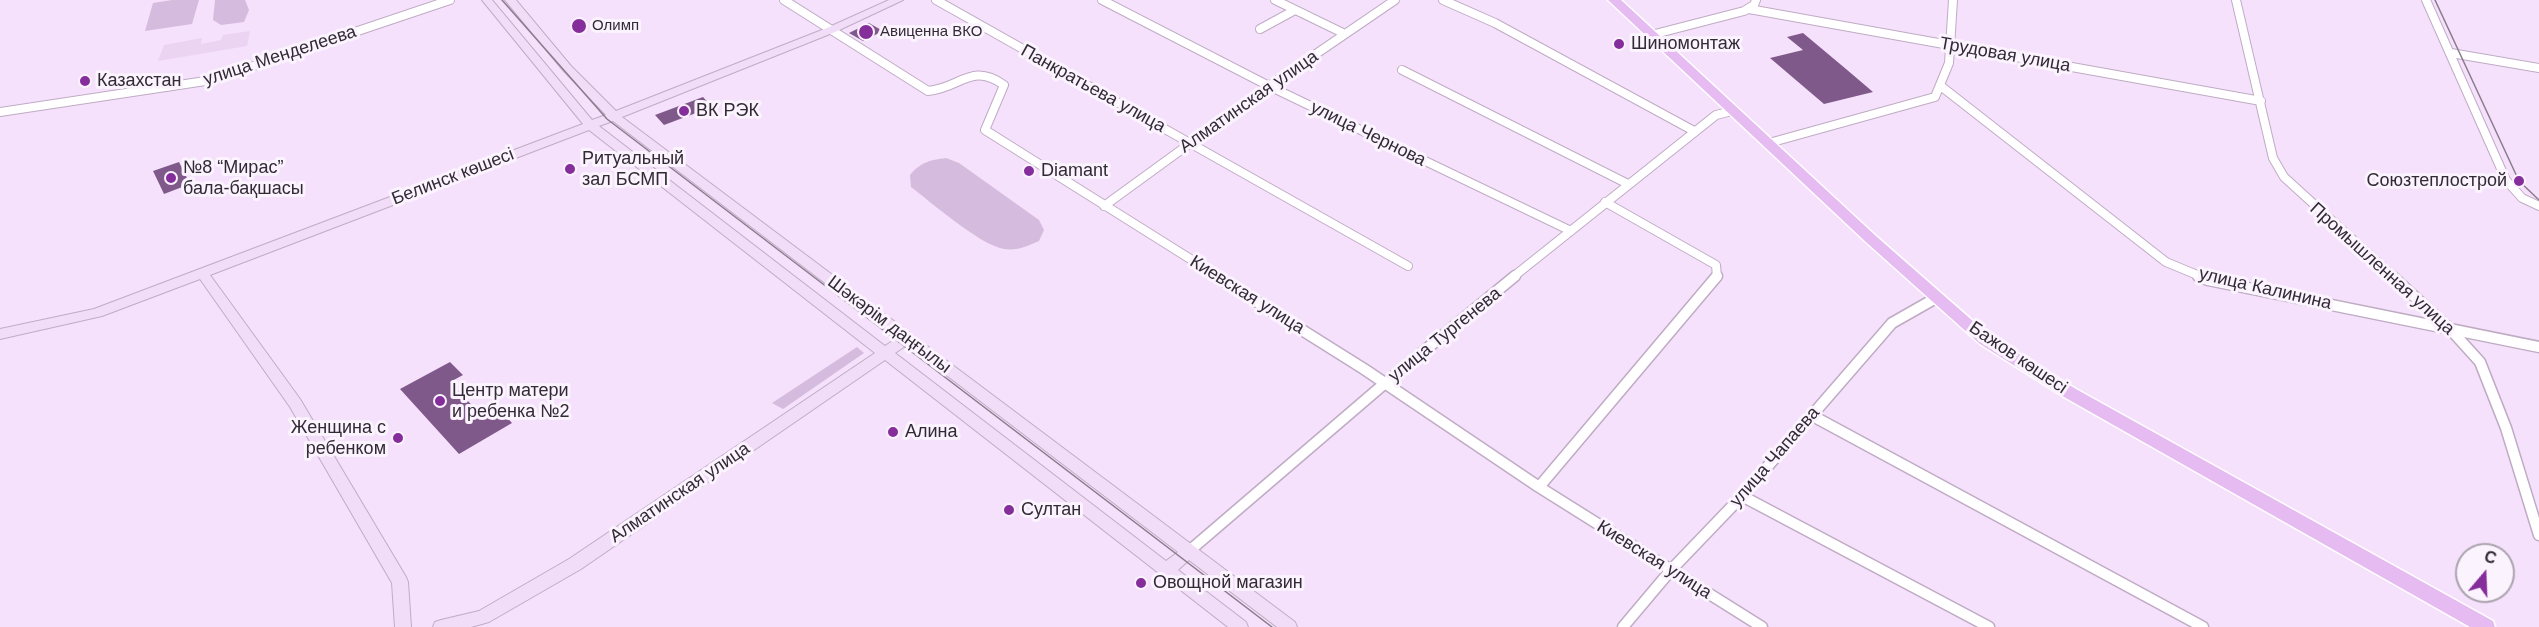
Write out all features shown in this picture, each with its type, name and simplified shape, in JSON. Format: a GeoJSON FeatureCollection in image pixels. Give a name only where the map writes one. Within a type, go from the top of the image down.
{"type":"FeatureCollection","features":[{"type":"Feature","properties":{"kind":"main road","name":"Шәкәрім даңғылы"},"geometry":{"type":"LineString","coordinates":[[487,0],[590,125],[1240,627]]}},
{"type":"Feature","properties":{"kind":"main road","name":"Шәкәрім даңғылы"},"geometry":{"type":"LineString","coordinates":[[510,0],[567,68],[614,116],[1289,627]]}},
{"type":"Feature","properties":{"kind":"main road","name":"Белинск көшесі"},"geometry":{"type":"LineString","coordinates":[[0,334],[97,313],[203,274],[614,116],[831,30],[898,0]]}},
{"type":"Feature","properties":{"kind":"main road","name":"Бажов көшесі"},"geometry":{"type":"LineString","coordinates":[[1614,0],[1936,298],[1985,340],[2040,376],[2486,627]]}},
{"type":"Feature","properties":{"kind":"main road"},"geometry":{"type":"LineString","coordinates":[[203,274],[295,403],[400,582],[403,627]]}},
{"type":"Feature","properties":{"kind":"main road","name":"Алматинская улица"},"geometry":{"type":"LineString","coordinates":[[441,627],[483,617],[566,569],[907,338]]}},
{"type":"Feature","properties":{"kind":"main road","name":"улица Тургенева"},"geometry":{"type":"LineString","coordinates":[[1166,571],[1188,552]]}},
{"type":"Feature","properties":{"kind":"street","name":"улица Менделеева"},"geometry":{"type":"LineString","coordinates":[[0,112],[212,80],[450,0]]}},
{"type":"Feature","properties":{"kind":"street","name":"Киевская улица"},"geometry":{"type":"LineString","coordinates":[[784,0],[928,91],[938,92],[970,76],[983,73],[995,77],[1004,85],[985,130],[1364,369],[1539,487],[1762,627]]}},
{"type":"Feature","properties":{"kind":"street","name":"Панкратьева улица"},"geometry":{"type":"LineString","coordinates":[[936,0],[1408,266]]}},
{"type":"Feature","properties":{"kind":"street","name":"улица Чернова"},"geometry":{"type":"LineString","coordinates":[[1102,0],[1269,86],[1572,231]]}},
{"type":"Feature","properties":{"kind":"street"},"geometry":{"type":"LineString","coordinates":[[1275,0],[1345,34]]}},
{"type":"Feature","properties":{"kind":"street","name":"Алматинская улица"},"geometry":{"type":"LineString","coordinates":[[1104,206],[1269,86],[1395,0]]}},
{"type":"Feature","properties":{"kind":"street"},"geometry":{"type":"LineString","coordinates":[[1443,0],[1495,23],[1694,131]]}},
{"type":"Feature","properties":{"kind":"street"},"geometry":{"type":"LineString","coordinates":[[1651,35],[1749,9],[1756,0]]}},
{"type":"Feature","properties":{"kind":"street"},"geometry":{"type":"LineString","coordinates":[[1768,143],[1935,97],[1942,87],[1952,45],[1953,0]]}},
{"type":"Feature","properties":{"kind":"street","name":"Промышленная улица"},"geometry":{"type":"LineString","coordinates":[[2236,0],[2273,158],[2283,177],[2451,330],[2480,362],[2506,428],[2539,535]]}},
{"type":"Feature","properties":{"kind":"street"},"geometry":{"type":"LineString","coordinates":[[2426,0],[2506,180],[2522,198],[2539,206]]}},
{"type":"Feature","properties":{"kind":"street","name":"Трудовая улица"},"geometry":{"type":"LineString","coordinates":[[1749,9],[2261,101]]}},
{"type":"Feature","properties":{"kind":"street"},"geometry":{"type":"LineString","coordinates":[[1260,29],[1295,10]]}},
{"type":"Feature","properties":{"kind":"street"},"geometry":{"type":"LineString","coordinates":[[2451,53],[2539,68]]}},
{"type":"Feature","properties":{"kind":"street"},"geometry":{"type":"LineString","coordinates":[[1402,70],[1628,184]]}},
{"type":"Feature","properties":{"kind":"street","name":"улица Калинина"},"geometry":{"type":"LineString","coordinates":[[1942,87],[2166,262],[2208,280],[2539,347]]}},
{"type":"Feature","properties":{"kind":"street","name":"улица Тургенева"},"geometry":{"type":"LineString","coordinates":[[1188,552],[1384,384],[1605,202],[1716,115],[1732,111]]}},
{"type":"Feature","properties":{"kind":"street"},"geometry":{"type":"LineString","coordinates":[[1539,487],[1718,278],[1716,265],[1605,202]]}},
{"type":"Feature","properties":{"kind":"street","name":"улица Чапаева"},"geometry":{"type":"LineString","coordinates":[[1623,627],[1671,570],[1742,496],[1892,323],[1936,298]]}},
{"type":"Feature","properties":{"kind":"street"},"geometry":{"type":"LineString","coordinates":[[1811,415],[2204,627]]}},
{"type":"Feature","properties":{"kind":"street"},"geometry":{"type":"LineString","coordinates":[[1742,496],[1989,627]]}},
{"type":"Feature","properties":{"kind":"shaded area"},"geometry":{"type":"Polygon","coordinates":[[[199,0],[192,24],[145,31],[153,3],[199,0]]]}},
{"type":"Feature","properties":{"kind":"shaded area"},"geometry":{"type":"Polygon","coordinates":[[[215,0],[245,0],[249,10],[244,22],[221,25],[213,20],[215,0]]]}},
{"type":"Feature","properties":{"kind":"shaded area"},"geometry":{"type":"Polygon","coordinates":[[[250,31],[247,46],[158,61],[164,45],[202,38],[201,44],[221,40],[223,35],[250,31]]]}},
{"type":"Feature","properties":{"kind":"shaded area"},"geometry":{"type":"Polygon","coordinates":[[[946,158],[959,163],[1039,220],[1044,230],[1039,241],[1013,249],[994,246],[956,222],[911,187],[910,175],[918,167],[930,161],[946,158]]]}},
{"type":"Feature","properties":{"kind":"shaded area"},"geometry":{"type":"Polygon","coordinates":[[[857,347],[864,353],[783,409],[772,403],[857,347]]]}},
{"type":"Feature","properties":{"kind":"building","name":"Авиценна ВКО"},"geometry":{"type":"Polygon","coordinates":[[[869,23],[883,31],[863,41],[849,33],[869,23]]]}},
{"type":"Feature","properties":{"kind":"building"},"geometry":{"type":"Polygon","coordinates":[[[1803,33],[1873,92],[1824,104],[1770,58],[1803,50],[1787,37],[1803,33]]]}},
{"type":"Feature","properties":{"kind":"building","name":"ВК РЭК"},"geometry":{"type":"Polygon","coordinates":[[[703,97],[712,107],[664,125],[655,115],[703,97]]]}},
{"type":"Feature","properties":{"kind":"building","name":"№8 “Мирас” бала-бақшасы"},"geometry":{"type":"Polygon","coordinates":[[[179,162],[190,184],[164,194],[153,171],[179,162]]]}},
{"type":"Feature","properties":{"kind":"building","name":"Центр матери и ребенка №2"},"geometry":{"type":"Polygon","coordinates":[[[450,362],[463,375],[450,382],[483,417],[499,409],[512,423],[459,454],[400,389],[450,362]]]}},
{"type":"Feature","properties":{"kind":"tram line"},"geometry":{"type":"LineString","coordinates":[[502,0],[607,119],[1272,627]]}},
{"type":"Feature","properties":{"kind":"tram line"},"geometry":{"type":"LineString","coordinates":[[2435,0],[2519,181],[2539,200]]}},
{"type":"Feature","properties":{"kind":"place","name":"Олимп"},"geometry":{"type":"Point","coordinates":[579,26]}},
{"type":"Feature","properties":{"kind":"place","name":"Авиценна ВКО"},"geometry":{"type":"Point","coordinates":[866,32]}},
{"type":"Feature","properties":{"kind":"place","name":"Шиномонтаж"},"geometry":{"type":"Point","coordinates":[1619,44]}},
{"type":"Feature","properties":{"kind":"place","name":"Казахстан"},"geometry":{"type":"Point","coordinates":[85,81]}},
{"type":"Feature","properties":{"kind":"place","name":"ВК РЭК"},"geometry":{"type":"Point","coordinates":[684,111]}},
{"type":"Feature","properties":{"kind":"place","name":"Ритуальный зал БСМП"},"geometry":{"type":"Point","coordinates":[570,169]}},
{"type":"Feature","properties":{"kind":"place","name":"Diamant"},"geometry":{"type":"Point","coordinates":[1029,171]}},
{"type":"Feature","properties":{"kind":"place","name":"№8 “Мирас” бала-бақшасы"},"geometry":{"type":"Point","coordinates":[171,178]}},
{"type":"Feature","properties":{"kind":"place","name":"Союзтеплострой"},"geometry":{"type":"Point","coordinates":[2519,181]}},
{"type":"Feature","properties":{"kind":"place","name":"Центр матери и ребенка №2"},"geometry":{"type":"Point","coordinates":[440,401]}},
{"type":"Feature","properties":{"kind":"place","name":"Алина"},"geometry":{"type":"Point","coordinates":[893,432]}},
{"type":"Feature","properties":{"kind":"place","name":"Женщина с ребенком"},"geometry":{"type":"Point","coordinates":[398,438]}},
{"type":"Feature","properties":{"kind":"place","name":"Султан"},"geometry":{"type":"Point","coordinates":[1009,510]}},
{"type":"Feature","properties":{"kind":"place","name":"Овощной магазин"},"geometry":{"type":"Point","coordinates":[1141,583]}}]}
